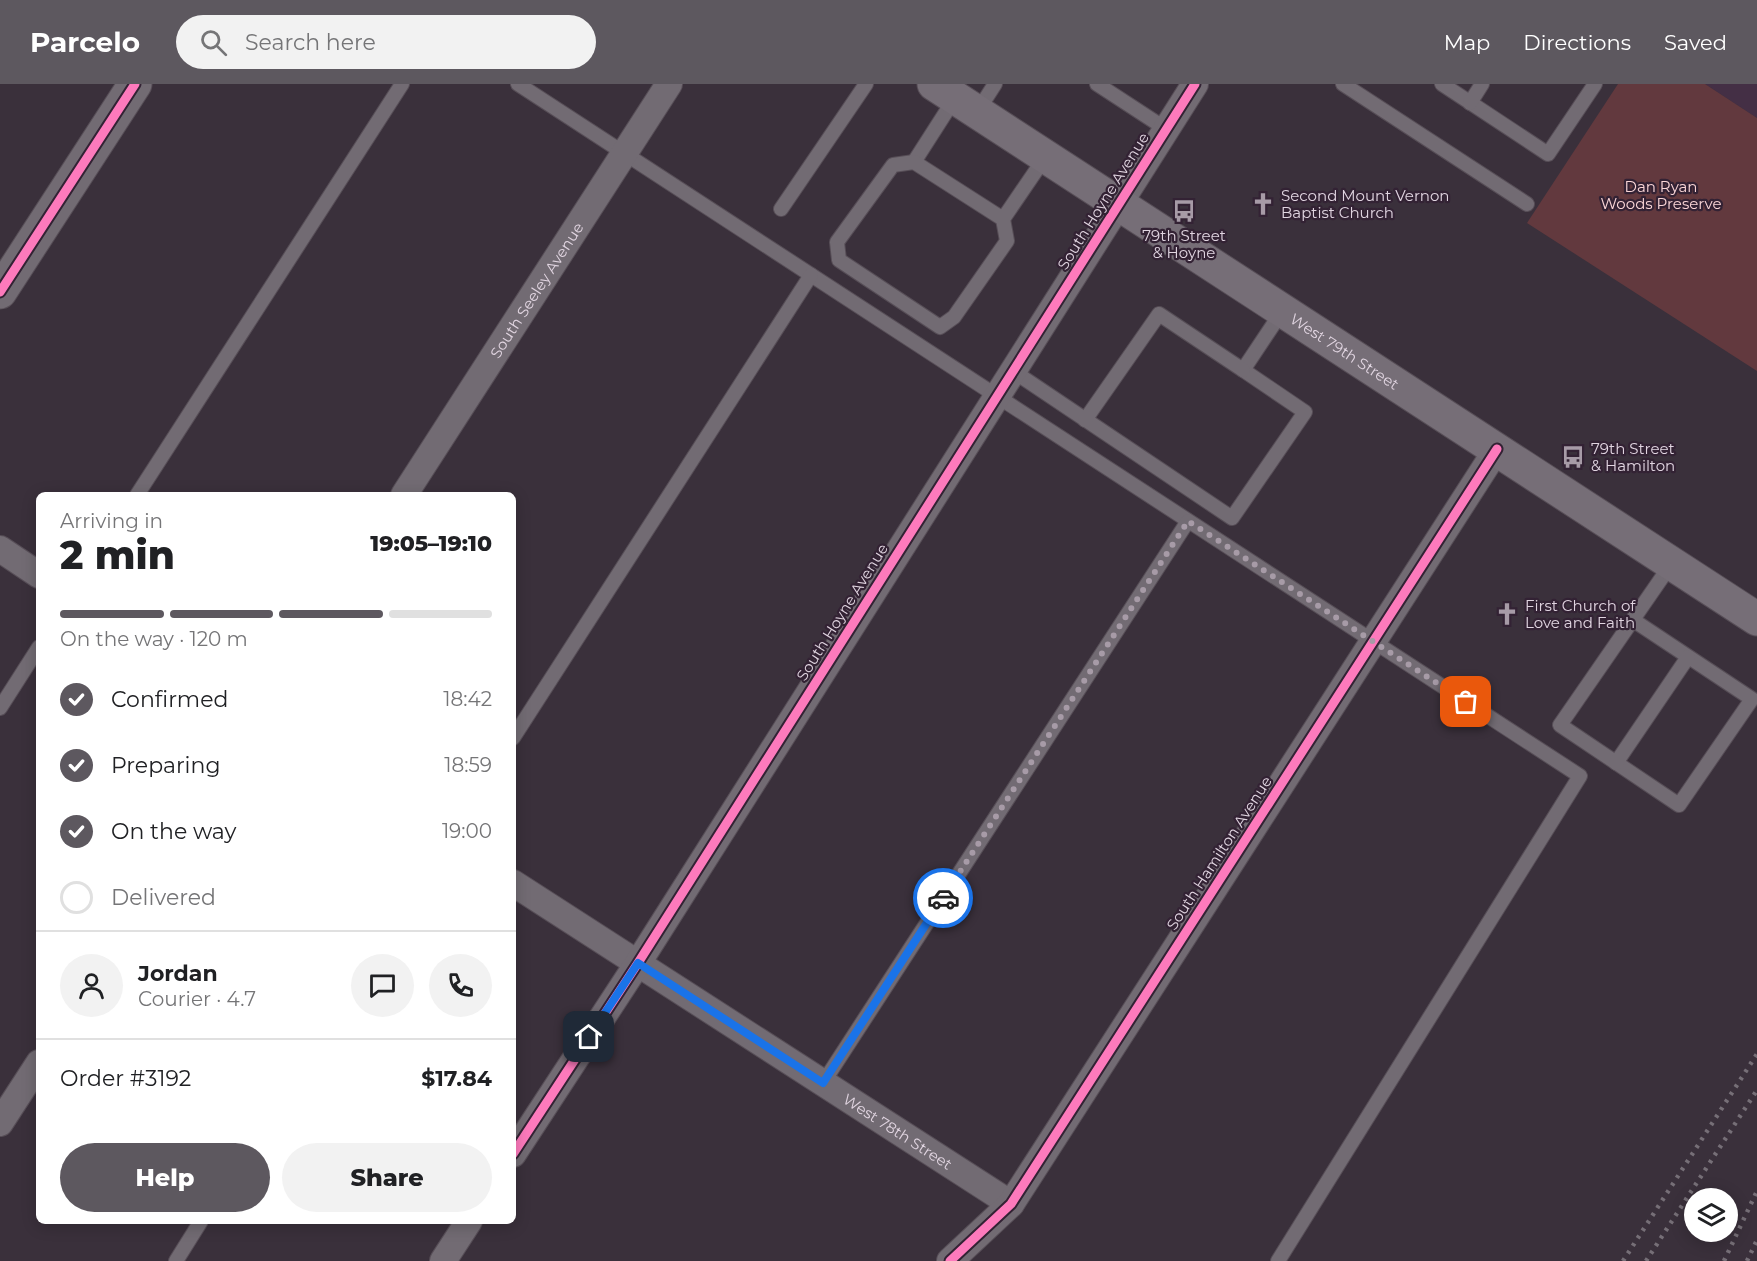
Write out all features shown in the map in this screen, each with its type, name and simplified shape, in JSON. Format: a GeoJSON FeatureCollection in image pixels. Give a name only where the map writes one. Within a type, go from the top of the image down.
{"type":"FeatureCollection","features":[{"type":"Feature","properties":{"kind":"main road","name":"West 79th Street"},"geometry":{"type":"LineString","coordinates":[[955,98],[1757,619]]}},
{"type":"Feature","properties":{"kind":"street"},"geometry":{"type":"LineString","coordinates":[[0,292],[135,84]]}},
{"type":"Feature","properties":{"kind":"street","name":"South Seeley Avenue"},"geometry":{"type":"LineString","coordinates":[[406,492],[669,84]]}},
{"type":"Feature","properties":{"kind":"street","name":"South Hoyne Avenue"},"geometry":{"type":"LineString","coordinates":[[516,1149],[638,963],[1196,84]]}},
{"type":"Feature","properties":{"kind":"street","name":"South Hamilton Avenue"},"geometry":{"type":"LineString","coordinates":[[950,1261],[1011,1204],[1497,449]]}},
{"type":"Feature","properties":{"kind":"street"},"geometry":{"type":"LineString","coordinates":[[0,549],[36,573]]}},
{"type":"Feature","properties":{"kind":"street","name":"West 78th Street"},"geometry":{"type":"LineString","coordinates":[[516,885],[1011,1204]]}},
{"type":"Feature","properties":{"kind":"street"},"geometry":{"type":"LineString","coordinates":[[0,1123],[36,1068]]}},
{"type":"Feature","properties":{"kind":"street"},"geometry":{"type":"LineString","coordinates":[[443,1261],[468,1224]]}},
{"type":"Feature","properties":{"kind":"lane"},"geometry":{"type":"LineString","coordinates":[[139,492],[402,84]]}},
{"type":"Feature","properties":{"kind":"lane"},"geometry":{"type":"LineString","coordinates":[[518,84],[1580,776],[1278,1261]]}},
{"type":"Feature","properties":{"kind":"lane"},"geometry":{"type":"LineString","coordinates":[[781,209],[866,84]]}},
{"type":"Feature","properties":{"kind":"lane"},"geometry":{"type":"LineString","coordinates":[[914,162],[955,98],[995,84]]}},
{"type":"Feature","properties":{"kind":"lane"},"geometry":{"type":"LineString","coordinates":[[1097,84],[1166,129]]}},
{"type":"Feature","properties":{"kind":"lane"},"geometry":{"type":"LineString","coordinates":[[1343,84],[1527,204]]}},
{"type":"Feature","properties":{"kind":"lane"},"geometry":{"type":"LineString","coordinates":[[1442,84],[1548,154],[1594,84]]}},
{"type":"Feature","properties":{"kind":"lane"},"geometry":{"type":"LineString","coordinates":[[1470,102],[1482,84]]}},
{"type":"Feature","properties":{"kind":"lane"},"geometry":{"type":"LineString","coordinates":[[1003,219],[914,162],[892,165],[837,242],[839,260],[940,327],[954,317],[1007,241],[1003,219],[1046,156]]}},
{"type":"Feature","properties":{"kind":"lane"},"geometry":{"type":"LineString","coordinates":[[516,733],[811,275]]}},
{"type":"Feature","properties":{"kind":"lane"},"geometry":{"type":"LineString","coordinates":[[1243,370],[1283,310]]}},
{"type":"Feature","properties":{"kind":"lane"},"geometry":{"type":"LineString","coordinates":[[1013,371],[1085,420],[1232,518],[1305,412],[1160,314],[1085,420]]}},
{"type":"Feature","properties":{"kind":"lane"},"geometry":{"type":"LineString","coordinates":[[823,1083],[1188,521]]}},
{"type":"Feature","properties":{"kind":"lane"},"geometry":{"type":"LineString","coordinates":[[1633,620],[1752,699],[1680,805],[1560,725],[1672,563]]}},
{"type":"Feature","properties":{"kind":"lane"},"geometry":{"type":"LineString","coordinates":[[0,708],[36,652]]}},
{"type":"Feature","properties":{"kind":"lane"},"geometry":{"type":"LineString","coordinates":[[1616,763],[1688,657]]}},
{"type":"Feature","properties":{"kind":"lane"},"geometry":{"type":"LineString","coordinates":[[176,1261],[199,1224]]}},
{"type":"Feature","properties":{"kind":"shaded area"},"geometry":{"type":"Polygon","coordinates":[[[1705,84],[1757,84],[1757,118],[1705,84]]]}},
{"type":"Feature","properties":{"kind":"green space","name":"Dan Ryan Woods Preserve"},"geometry":{"type":"Polygon","coordinates":[[[1618,84],[1705,84],[1757,118],[1757,371],[1527,223],[1618,84]]]}},
{"type":"Feature","properties":{"kind":"railway"},"geometry":{"type":"LineString","coordinates":[[1623,1261],[1757,1054]]}},
{"type":"Feature","properties":{"kind":"railway"},"geometry":{"type":"LineString","coordinates":[[1646,1261],[1757,1090]]}},
{"type":"Feature","properties":{"kind":"railway"},"geometry":{"type":"LineString","coordinates":[[1724,1261],[1757,1191]]}},
{"type":"Feature","properties":{"kind":"railway"},"geometry":{"type":"LineString","coordinates":[[1747,1261],[1757,1240]]}},
{"type":"Feature","properties":{"kind":"cycle path"},"geometry":{"type":"LineString","coordinates":[[0,292],[135,84]]}},
{"type":"Feature","properties":{"kind":"cycle path"},"geometry":{"type":"LineString","coordinates":[[516,1149],[638,963],[1195,84]]}},
{"type":"Feature","properties":{"kind":"cycle path"},"geometry":{"type":"LineString","coordinates":[[950,1261],[1011,1204],[1497,449]]}},
{"type":"Feature","properties":{"kind":"way so far"},"geometry":{"type":"LineString","coordinates":[[943,898],[1188,521],[1466,702]]}},
{"type":"Feature","properties":{"kind":"place","name":"Second Mount Vernon Baptist Church"},"geometry":{"type":"Point","coordinates":[1263,204]}},
{"type":"Feature","properties":{"kind":"place","name":"79th Street & Hoyne"},"geometry":{"type":"Point","coordinates":[1184,211]}},
{"type":"Feature","properties":{"kind":"place","name":"79th Street & Hamilton"},"geometry":{"type":"Point","coordinates":[1573,457]}},
{"type":"Feature","properties":{"kind":"place","name":"First Church of Love and Faith"},"geometry":{"type":"Point","coordinates":[1507,614]}},
{"type":"Feature","properties":{"kind":"route"},"geometry":{"type":"LineString","coordinates":[[589,1037],[638,963],[823,1083],[943,898]]}}]}
